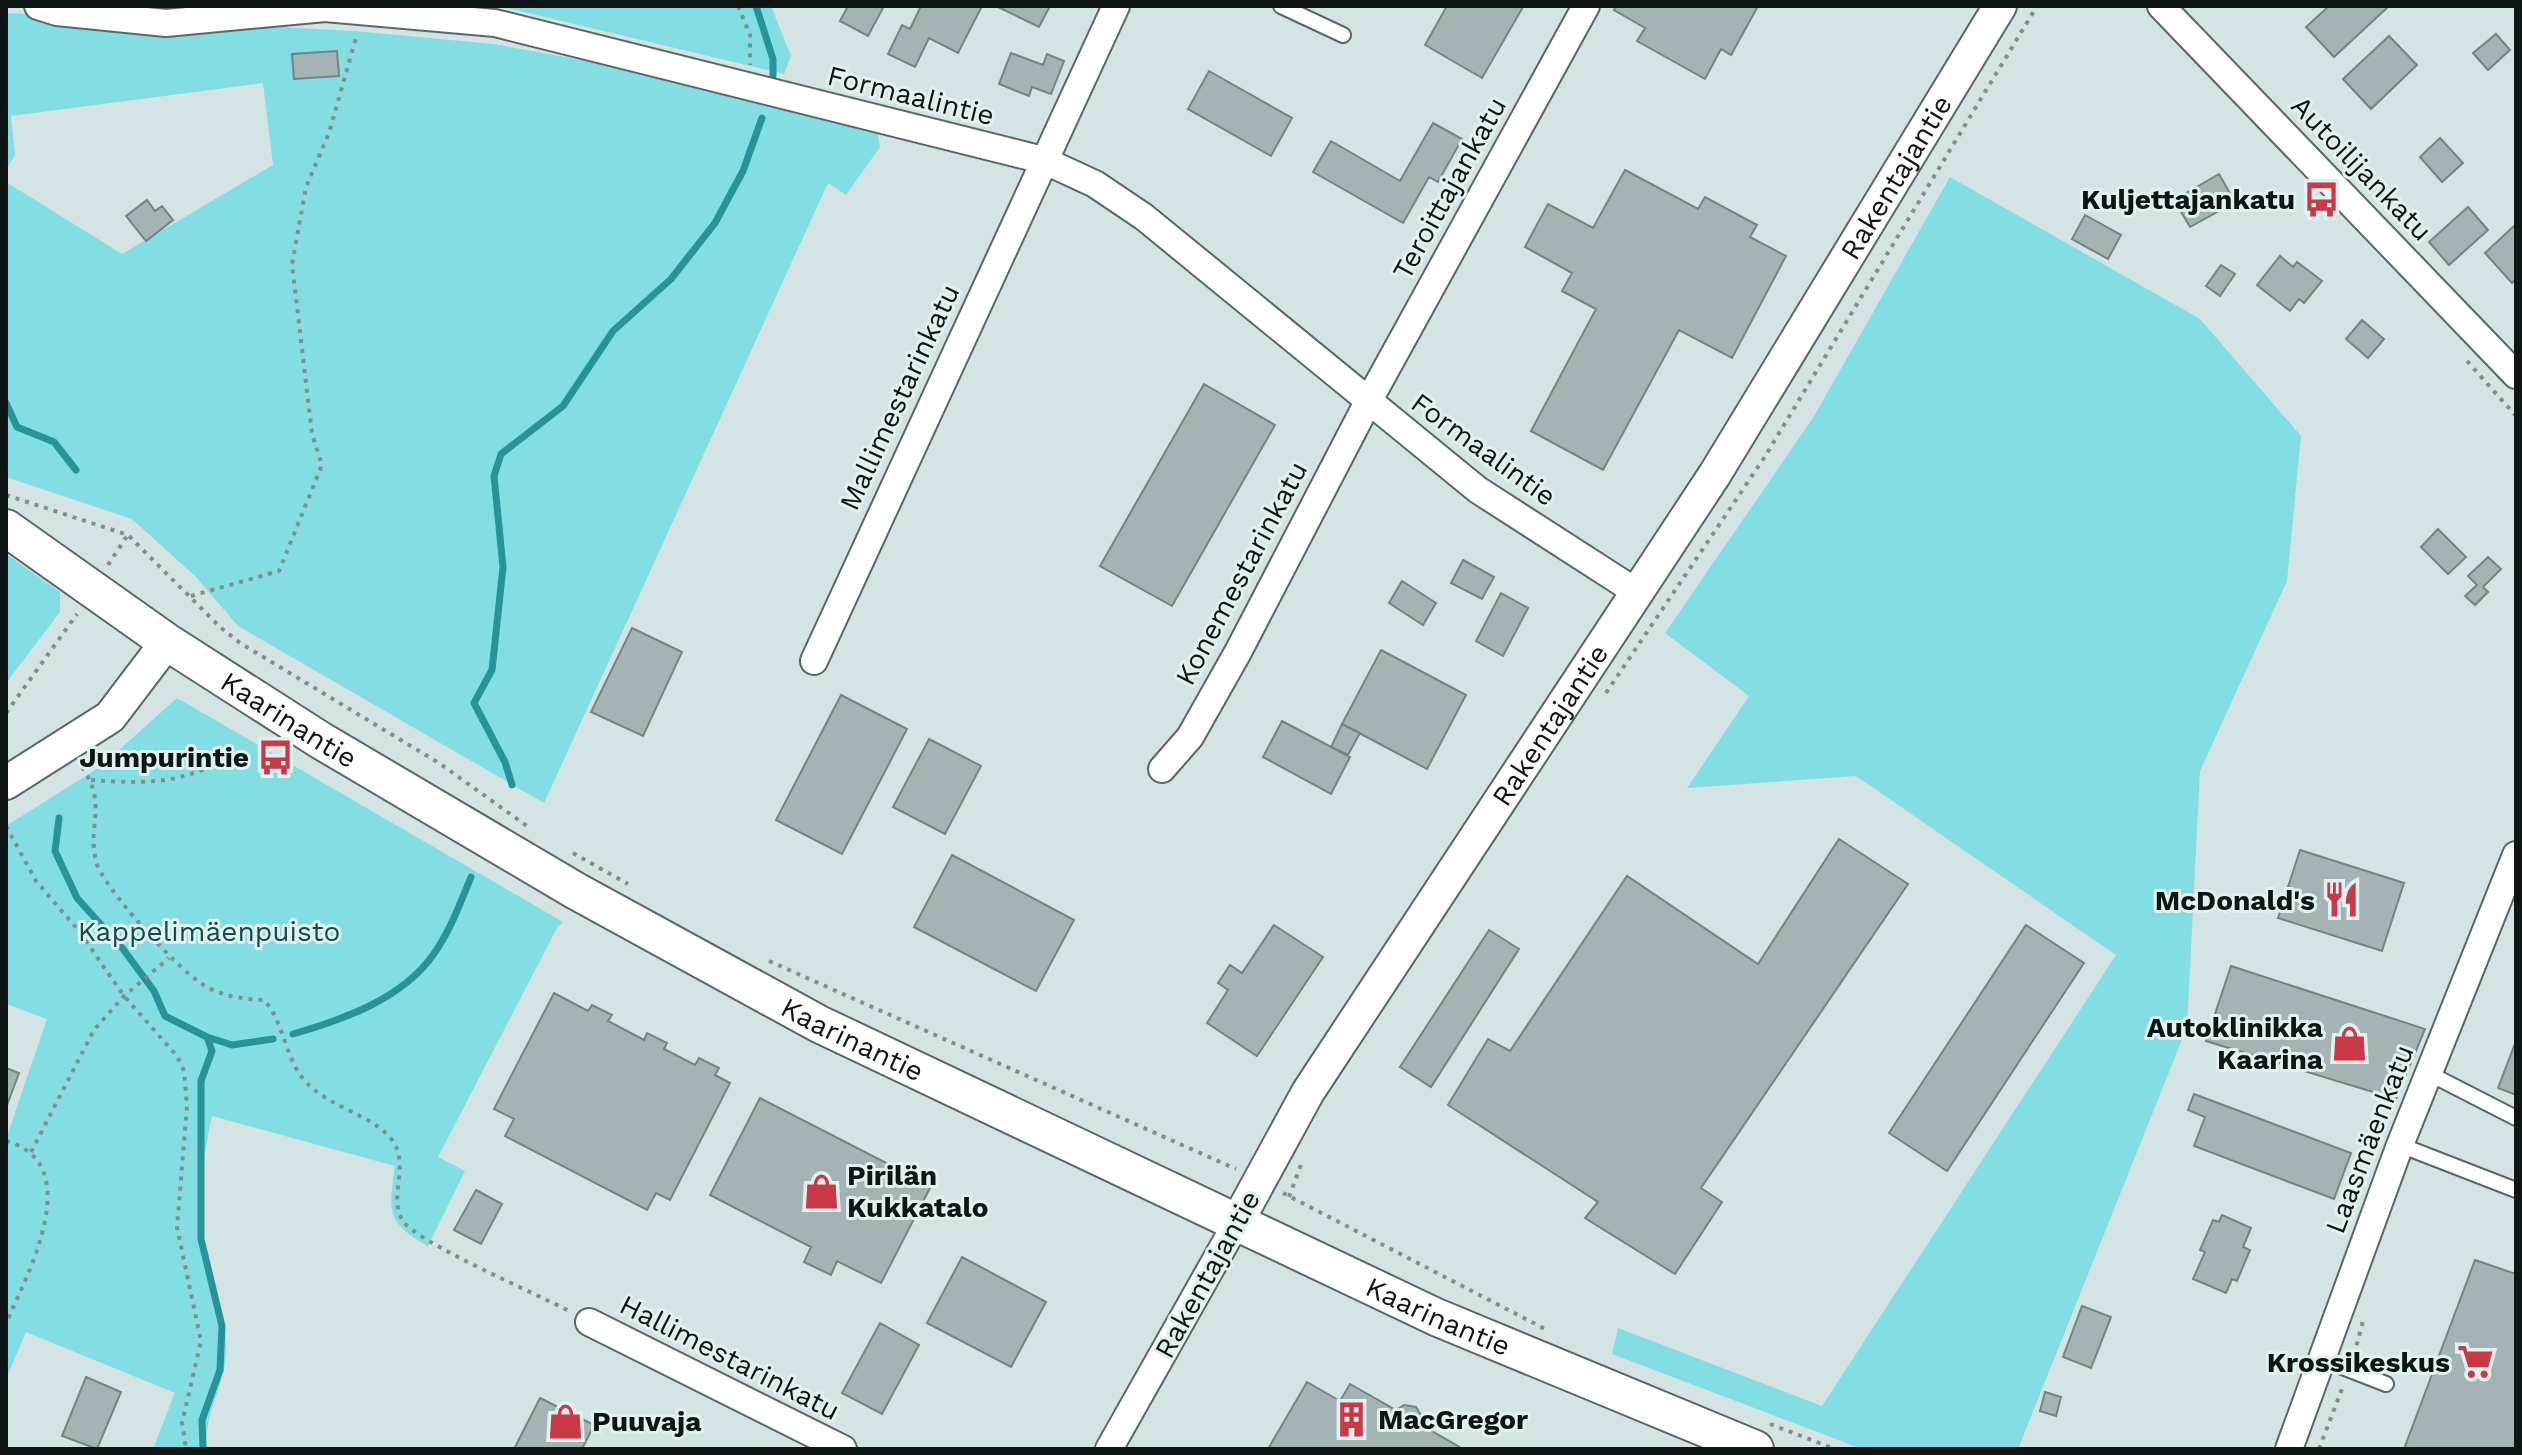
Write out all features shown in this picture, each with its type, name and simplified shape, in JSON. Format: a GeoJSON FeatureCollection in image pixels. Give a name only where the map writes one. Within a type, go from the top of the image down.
{"type":"FeatureCollection","features":[{"type":"Feature","properties":{"kind":"main road","name":"Kaarinantie"},"geometry":{"type":"LineString","coordinates":[[6,528],[167,642],[320,740],[690,954],[819,1024],[1236,1224],[1516,1352],[1756,1434]]}},
{"type":"Feature","properties":{"kind":"street","name":"Formaalintie"},"geometry":{"type":"LineString","coordinates":[[38,6],[57,12],[166,23],[325,8],[495,23],[1043,160],[1095,184],[1144,217],[1478,490],[1638,593]]}},
{"type":"Feature","properties":{"kind":"street","name":"Mallimestarinkatu"},"geometry":{"type":"LineString","coordinates":[[814,661],[1116,6]]}},
{"type":"Feature","properties":{"kind":"street","name":"Teroittajankatu"},"geometry":{"type":"LineString","coordinates":[[1368,402],[1586,6]]}},
{"type":"Feature","properties":{"kind":"street","name":"Rakentajantie"},"geometry":{"type":"LineString","coordinates":[[1109,1449],[1308,1092],[1715,474],[2000,6]]}},
{"type":"Feature","properties":{"kind":"street","name":"Autoilijankatu"},"geometry":{"type":"LineString","coordinates":[[2161,6],[2516,375]]}},
{"type":"Feature","properties":{"kind":"street","name":"Konemestarinkatu"},"geometry":{"type":"LineString","coordinates":[[1162,769],[1190,737],[1238,652],[1368,402]]}},
{"type":"Feature","properties":{"kind":"street"},"geometry":{"type":"LineString","coordinates":[[6,783],[110,717],[167,642]]}},
{"type":"Feature","properties":{"kind":"street","name":"Laasmäenkatu"},"geometry":{"type":"LineString","coordinates":[[2289,1449],[2400,1145],[2516,855]]}},
{"type":"Feature","properties":{"kind":"street","name":"Hallimestarinkatu"},"geometry":{"type":"LineString","coordinates":[[589,1322],[843,1449]]}},
{"type":"Feature","properties":{"kind":"lane"},"geometry":{"type":"LineString","coordinates":[[1281,6],[1343,35]]}},
{"type":"Feature","properties":{"kind":"lane"},"geometry":{"type":"LineString","coordinates":[[2428,1073],[2516,1118]]}},
{"type":"Feature","properties":{"kind":"lane"},"geometry":{"type":"LineString","coordinates":[[2400,1145],[2516,1190]]}},
{"type":"Feature","properties":{"kind":"lane"},"geometry":{"type":"LineString","coordinates":[[2322,1359],[2386,1384]]}},
{"type":"Feature","properties":{"kind":"path"},"geometry":{"type":"LineString","coordinates":[[738,6],[750,35],[751,88]]}},
{"type":"Feature","properties":{"kind":"path"},"geometry":{"type":"LineString","coordinates":[[191,596],[279,571],[322,465],[312,434],[292,264],[306,187],[329,133],[363,11]]}},
{"type":"Feature","properties":{"kind":"path"},"geometry":{"type":"LineString","coordinates":[[6,495],[128,535],[240,643],[439,763],[536,832]]}},
{"type":"Feature","properties":{"kind":"path"},"geometry":{"type":"LineString","coordinates":[[107,567],[128,535]]}},
{"type":"Feature","properties":{"kind":"path"},"geometry":{"type":"LineString","coordinates":[[6,713],[78,612]]}},
{"type":"Feature","properties":{"kind":"path"},"geometry":{"type":"LineString","coordinates":[[244,751],[186,778],[161,783],[91,780],[99,808],[94,845],[98,868],[169,957],[201,984],[233,998],[264,1000],[277,1015],[288,1051],[303,1079],[321,1096],[389,1137],[395,1145],[401,1169],[399,1210],[403,1221],[415,1233],[589,1322]]}},
{"type":"Feature","properties":{"kind":"path"},"geometry":{"type":"LineString","coordinates":[[6,826],[36,881],[79,931],[124,996],[177,1056],[186,1086],[177,1227],[201,1341],[182,1423],[186,1449]]}},
{"type":"Feature","properties":{"kind":"path"},"geometry":{"type":"LineString","coordinates":[[563,847],[630,885]]}},
{"type":"Feature","properties":{"kind":"path"},"geometry":{"type":"LineString","coordinates":[[31,1152],[94,1030],[124,996],[169,957]]}},
{"type":"Feature","properties":{"kind":"path"},"geometry":{"type":"LineString","coordinates":[[766,960],[1157,1131],[1259,1180],[1465,1291],[1548,1330]]}},
{"type":"Feature","properties":{"kind":"path"},"geometry":{"type":"LineString","coordinates":[[6,1141],[31,1152],[42,1171],[47,1190],[46,1219],[39,1249],[6,1323]]}},
{"type":"Feature","properties":{"kind":"path"},"geometry":{"type":"LineString","coordinates":[[1756,1434],[1835,1449]]}},
{"type":"Feature","properties":{"kind":"green space"},"geometry":{"type":"Polygon","coordinates":[[[499,6],[771,6],[791,56],[784,74],[499,6]]]}},
{"type":"Feature","properties":{"kind":"green space"},"geometry":{"type":"Polygon","coordinates":[[[6,13],[355,31],[493,44],[784,96],[875,120],[880,147],[846,195],[828,183],[544,803],[238,626],[196,577],[132,519],[6,477],[6,182],[122,254],[273,165],[263,83],[11,116],[15,155],[6,170],[6,13]]]}},
{"type":"Feature","properties":{"kind":"green space"},"geometry":{"type":"Polygon","coordinates":[[[1950,177],[2200,319],[2301,436],[2287,581],[2200,771],[2187,1027],[2018,1449],[1862,1449],[1612,1354],[1618,1328],[1822,1406],[2116,955],[1856,776],[1687,788],[1749,696],[1665,633],[1813,418],[1950,177]]]}},
{"type":"Feature","properties":{"kind":"green space"},"geometry":{"type":"Polygon","coordinates":[[[6,554],[60,592],[60,612],[6,683],[6,554]]]}},
{"type":"Feature","properties":{"kind":"green space","name":"Kappelimäenpuisto"},"geometry":{"type":"Polygon","coordinates":[[[177,698],[563,922],[557,928],[438,1157],[465,1171],[428,1246],[404,1230],[393,1214],[391,1204],[395,1166],[212,1116],[202,1180],[201,1212],[204,1244],[224,1325],[226,1353],[208,1424],[207,1449],[153,1449],[175,1393],[26,1332],[6,1379],[6,1139],[47,1019],[6,1004],[6,826],[100,767],[177,698]]]}},
{"type":"Feature","properties":{"kind":"building"},"geometry":{"type":"Polygon","coordinates":[[[848,6],[884,6],[868,36],[840,21],[848,6]]]}},
{"type":"Feature","properties":{"kind":"building"},"geometry":{"type":"Polygon","coordinates":[[[921,6],[982,6],[958,53],[929,38],[915,67],[888,54],[902,25],[910,29],[921,6]]]}},
{"type":"Feature","properties":{"kind":"building"},"geometry":{"type":"Polygon","coordinates":[[[996,6],[1050,6],[1039,27],[996,6]]]}},
{"type":"Feature","properties":{"kind":"building"},"geometry":{"type":"Polygon","coordinates":[[[1447,6],[1523,7],[1482,78],[1425,45],[1447,6]]]}},
{"type":"Feature","properties":{"kind":"building"},"geometry":{"type":"Polygon","coordinates":[[[1616,6],[1758,6],[1731,55],[1721,49],[1705,79],[1637,41],[1645,28],[1614,10],[1616,6]]]}},
{"type":"Feature","properties":{"kind":"building"},"geometry":{"type":"Polygon","coordinates":[[[2329,6],[2389,6],[2334,57],[2306,27],[2329,6]]]}},
{"type":"Feature","properties":{"kind":"building"},"geometry":{"type":"Polygon","coordinates":[[[2496,34],[2510,50],[2488,70],[2473,53],[2496,34]]]}},
{"type":"Feature","properties":{"kind":"building"},"geometry":{"type":"Polygon","coordinates":[[[2389,36],[2417,65],[2371,109],[2343,79],[2389,36]]]}},
{"type":"Feature","properties":{"kind":"building"},"geometry":{"type":"Polygon","coordinates":[[[337,51],[339,76],[294,79],[292,54],[337,51]]]}},
{"type":"Feature","properties":{"kind":"building"},"geometry":{"type":"Polygon","coordinates":[[[1011,53],[1043,65],[1047,54],[1064,61],[1051,94],[1032,87],[1029,96],[999,84],[1011,53]]]}},
{"type":"Feature","properties":{"kind":"building"},"geometry":{"type":"Polygon","coordinates":[[[1209,71],[1292,118],[1271,156],[1188,109],[1209,71]]]}},
{"type":"Feature","properties":{"kind":"building"},"geometry":{"type":"Polygon","coordinates":[[[1433,123],[1462,139],[1438,182],[1429,177],[1403,223],[1313,172],[1331,141],[1400,181],[1433,123]]]}},
{"type":"Feature","properties":{"kind":"building"},"geometry":{"type":"Polygon","coordinates":[[[2440,138],[2463,163],[2442,182],[2420,157],[2440,138]]]}},
{"type":"Feature","properties":{"kind":"building"},"geometry":{"type":"Polygon","coordinates":[[[1625,170],[1698,209],[1705,197],[1757,225],[1750,237],[1786,256],[1732,358],[1679,330],[1603,470],[1531,431],[1596,309],[1562,291],[1572,273],[1525,247],[1548,204],[1593,228],[1625,170]]]}},
{"type":"Feature","properties":{"kind":"building"},"geometry":{"type":"Polygon","coordinates":[[[2219,174],[2235,202],[2190,227],[2174,200],[2219,174]]]}},
{"type":"Feature","properties":{"kind":"building"},"geometry":{"type":"Polygon","coordinates":[[[147,200],[155,211],[162,206],[173,220],[146,241],[126,216],[147,200]]]}},
{"type":"Feature","properties":{"kind":"building"},"geometry":{"type":"Polygon","coordinates":[[[2468,207],[2488,230],[2449,265],[2429,242],[2468,207]]]}},
{"type":"Feature","properties":{"kind":"building"},"geometry":{"type":"Polygon","coordinates":[[[2085,215],[2121,235],[2108,259],[2072,239],[2085,215]]]}},
{"type":"Feature","properties":{"kind":"building"},"geometry":{"type":"Polygon","coordinates":[[[2516,224],[2516,279],[2512,283],[2485,253],[2516,224]]]}},
{"type":"Feature","properties":{"kind":"building"},"geometry":{"type":"Polygon","coordinates":[[[2280,256],[2293,267],[2297,262],[2322,281],[2304,303],[2299,299],[2290,311],[2257,285],[2280,256]]]}},
{"type":"Feature","properties":{"kind":"building"},"geometry":{"type":"Polygon","coordinates":[[[2221,265],[2235,274],[2220,296],[2206,286],[2221,265]]]}},
{"type":"Feature","properties":{"kind":"building"},"geometry":{"type":"Polygon","coordinates":[[[2362,320],[2384,339],[2368,358],[2346,339],[2362,320]]]}},
{"type":"Feature","properties":{"kind":"building"},"geometry":{"type":"Polygon","coordinates":[[[1204,384],[1275,425],[1172,606],[1100,566],[1204,384]]]}},
{"type":"Feature","properties":{"kind":"building"},"geometry":{"type":"Polygon","coordinates":[[[2438,529],[2466,557],[2448,574],[2421,547],[2438,529]]]}},
{"type":"Feature","properties":{"kind":"building"},"geometry":{"type":"Polygon","coordinates":[[[2488,557],[2501,569],[2483,587],[2488,592],[2475,605],[2465,596],[2477,585],[2468,576],[2488,557]]]}},
{"type":"Feature","properties":{"kind":"building"},"geometry":{"type":"Polygon","coordinates":[[[1463,560],[1494,577],[1482,599],[1451,583],[1463,560]]]}},
{"type":"Feature","properties":{"kind":"building"},"geometry":{"type":"Polygon","coordinates":[[[1402,581],[1436,603],[1423,625],[1389,603],[1402,581]]]}},
{"type":"Feature","properties":{"kind":"building"},"geometry":{"type":"Polygon","coordinates":[[[1501,593],[1528,608],[1503,656],[1476,641],[1501,593]]]}},
{"type":"Feature","properties":{"kind":"building"},"geometry":{"type":"Polygon","coordinates":[[[632,628],[682,652],[643,736],[591,712],[632,628]]]}},
{"type":"Feature","properties":{"kind":"building"},"geometry":{"type":"Polygon","coordinates":[[[1381,650],[1466,695],[1427,769],[1342,724],[1381,650]]]}},
{"type":"Feature","properties":{"kind":"building"},"geometry":{"type":"Polygon","coordinates":[[[841,695],[907,729],[842,854],[776,820],[841,695]]]}},
{"type":"Feature","properties":{"kind":"building"},"geometry":{"type":"Polygon","coordinates":[[[1282,721],[1350,757],[1331,794],[1263,757],[1282,721]]]}},
{"type":"Feature","properties":{"kind":"building"},"geometry":{"type":"Polygon","coordinates":[[[1342,724],[1360,733],[1348,755],[1331,747],[1342,724]]]}},
{"type":"Feature","properties":{"kind":"building"},"geometry":{"type":"Polygon","coordinates":[[[929,739],[981,766],[945,834],[893,807],[929,739]]]}},
{"type":"Feature","properties":{"kind":"building"},"geometry":{"type":"Polygon","coordinates":[[[1839,839],[1908,884],[1701,1188],[1722,1202],[1675,1274],[1585,1218],[1598,1202],[1448,1105],[1488,1039],[1510,1051],[1627,876],[1758,964],[1839,839]]]}},
{"type":"Feature","properties":{"kind":"building","name":"McDonald's"},"geometry":{"type":"Polygon","coordinates":[[[2300,850],[2404,883],[2382,951],[2278,918],[2300,850]]]}},
{"type":"Feature","properties":{"kind":"building"},"geometry":{"type":"Polygon","coordinates":[[[952,855],[1074,920],[1036,991],[914,927],[952,855]]]}},
{"type":"Feature","properties":{"kind":"building"},"geometry":{"type":"Polygon","coordinates":[[[1274,925],[1323,957],[1257,1056],[1207,1023],[1228,990],[1218,983],[1230,965],[1242,973],[1274,925]]]}},
{"type":"Feature","properties":{"kind":"building"},"geometry":{"type":"Polygon","coordinates":[[[2026,925],[2084,963],[1947,1171],[1889,1133],[2026,925]]]}},
{"type":"Feature","properties":{"kind":"building"},"geometry":{"type":"Polygon","coordinates":[[[1489,930],[1519,949],[1431,1087],[1400,1067],[1489,930]]]}},
{"type":"Feature","properties":{"kind":"building"},"geometry":{"type":"Polygon","coordinates":[[[2231,966],[2425,1029],[2396,1099],[2206,1041],[2231,966]]]}},
{"type":"Feature","properties":{"kind":"building"},"geometry":{"type":"Polygon","coordinates":[[[554,993],[588,1011],[592,1005],[612,1015],[608,1021],[644,1040],[647,1033],[667,1043],[664,1049],[695,1065],[699,1058],[719,1068],[715,1075],[730,1083],[670,1200],[656,1193],[647,1210],[505,1136],[514,1119],[494,1109],[554,993]]]}},
{"type":"Feature","properties":{"kind":"building"},"geometry":{"type":"Polygon","coordinates":[[[2516,1041],[2516,1095],[2498,1088],[2516,1041]]]}},
{"type":"Feature","properties":{"kind":"building"},"geometry":{"type":"Polygon","coordinates":[[[6,1068],[19,1073],[6,1108],[6,1068]]]}},
{"type":"Feature","properties":{"kind":"building"},"geometry":{"type":"Polygon","coordinates":[[[2194,1094],[2351,1153],[2334,1199],[2194,1146],[2205,1117],[2188,1110],[2194,1094]]]}},
{"type":"Feature","properties":{"kind":"building","name":"Pirilän Kukkatalo"},"geometry":{"type":"Polygon","coordinates":[[[760,1098],[931,1186],[881,1283],[837,1261],[831,1275],[804,1262],[811,1247],[710,1195],[760,1098]]]}},
{"type":"Feature","properties":{"kind":"building"},"geometry":{"type":"Polygon","coordinates":[[[476,1190],[502,1204],[481,1244],[454,1230],[476,1190]]]}},
{"type":"Feature","properties":{"kind":"building"},"geometry":{"type":"Polygon","coordinates":[[[2222,1215],[2251,1228],[2243,1247],[2250,1250],[2237,1281],[2232,1279],[2226,1293],[2193,1279],[2205,1252],[2200,1250],[2213,1220],[2219,1222],[2222,1215]]]}},
{"type":"Feature","properties":{"kind":"building"},"geometry":{"type":"Polygon","coordinates":[[[962,1257],[1046,1302],[1011,1367],[927,1323],[962,1257]]]}},
{"type":"Feature","properties":{"kind":"building","name":"Krossikeskus"},"geometry":{"type":"Polygon","coordinates":[[[2475,1260],[2516,1274],[2516,1449],[2404,1449],[2475,1260]]]}},
{"type":"Feature","properties":{"kind":"building"},"geometry":{"type":"Polygon","coordinates":[[[2082,1306],[2111,1317],[2091,1368],[2063,1357],[2082,1306]]]}},
{"type":"Feature","properties":{"kind":"building"},"geometry":{"type":"Polygon","coordinates":[[[880,1323],[919,1345],[882,1414],[842,1393],[880,1323]]]}},
{"type":"Feature","properties":{"kind":"building"},"geometry":{"type":"Polygon","coordinates":[[[86,1377],[121,1392],[97,1449],[62,1436],[86,1377]]]}},
{"type":"Feature","properties":{"kind":"building","name":"MacGregor"},"geometry":{"type":"Polygon","coordinates":[[[1307,1382],[1340,1401],[1350,1384],[1396,1410],[1404,1405],[1416,1407],[1421,1415],[1418,1423],[1463,1449],[1268,1449],[1307,1382]]]}},
{"type":"Feature","properties":{"kind":"building"},"geometry":{"type":"Polygon","coordinates":[[[2045,1392],[2061,1397],[2056,1416],[2040,1411],[2045,1392]]]}},
{"type":"Feature","properties":{"kind":"building"},"geometry":{"type":"Polygon","coordinates":[[[540,1398],[594,1425],[582,1449],[514,1449],[540,1398]]]}},
{"type":"Feature","properties":{"kind":"waterway"},"geometry":{"type":"LineString","coordinates":[[756,6],[773,59],[773,76]]}},
{"type":"Feature","properties":{"kind":"waterway"},"geometry":{"type":"LineString","coordinates":[[512,785],[505,762],[474,703],[492,670],[503,567],[494,476],[501,454],[563,406],[613,331],[671,279],[715,223],[743,171],[762,118]]}},
{"type":"Feature","properties":{"kind":"waterway"},"geometry":{"type":"LineString","coordinates":[[6,403],[17,427],[54,442],[76,470]]}},
{"type":"Feature","properties":{"kind":"waterway"},"geometry":{"type":"LineString","coordinates":[[59,818],[55,851],[77,898],[123,949],[154,991],[165,1016],[207,1037],[212,1051],[201,1081],[201,1239],[222,1326],[220,1370],[202,1420],[203,1449]]}},
{"type":"Feature","properties":{"kind":"waterway"},"geometry":{"type":"LineString","coordinates":[[293,1034],[370,1006],[405,984],[439,946],[471,877]]}},
{"type":"Feature","properties":{"kind":"waterway"},"geometry":{"type":"LineString","coordinates":[[207,1037],[232,1045],[273,1039]]}},
{"type":"Feature","properties":{"kind":"place","name":"Kuljettajankatu"},"geometry":{"type":"Point","coordinates":[2321,199]}},
{"type":"Feature","properties":{"kind":"place","name":"Jumpurintie"},"geometry":{"type":"Point","coordinates":[275,757]}},
{"type":"Feature","properties":{"kind":"place","name":"McDonald's"},"geometry":{"type":"Point","coordinates":[2341,900]}},
{"type":"Feature","properties":{"kind":"place","name":"Autoklinikka Kaarina"},"geometry":{"type":"Point","coordinates":[2349,1043]}},
{"type":"Feature","properties":{"kind":"place","name":"Pirilän Kukkatalo"},"geometry":{"type":"Point","coordinates":[821,1191]}},
{"type":"Feature","properties":{"kind":"place","name":"Krossikeskus"},"geometry":{"type":"Point","coordinates":[2476,1362]}},
{"type":"Feature","properties":{"kind":"place","name":"MacGregor"},"geometry":{"type":"Point","coordinates":[1352,1419]}},
{"type":"Feature","properties":{"kind":"place","name":"Puuvaja"},"geometry":{"type":"Point","coordinates":[566,1421]}}]}
